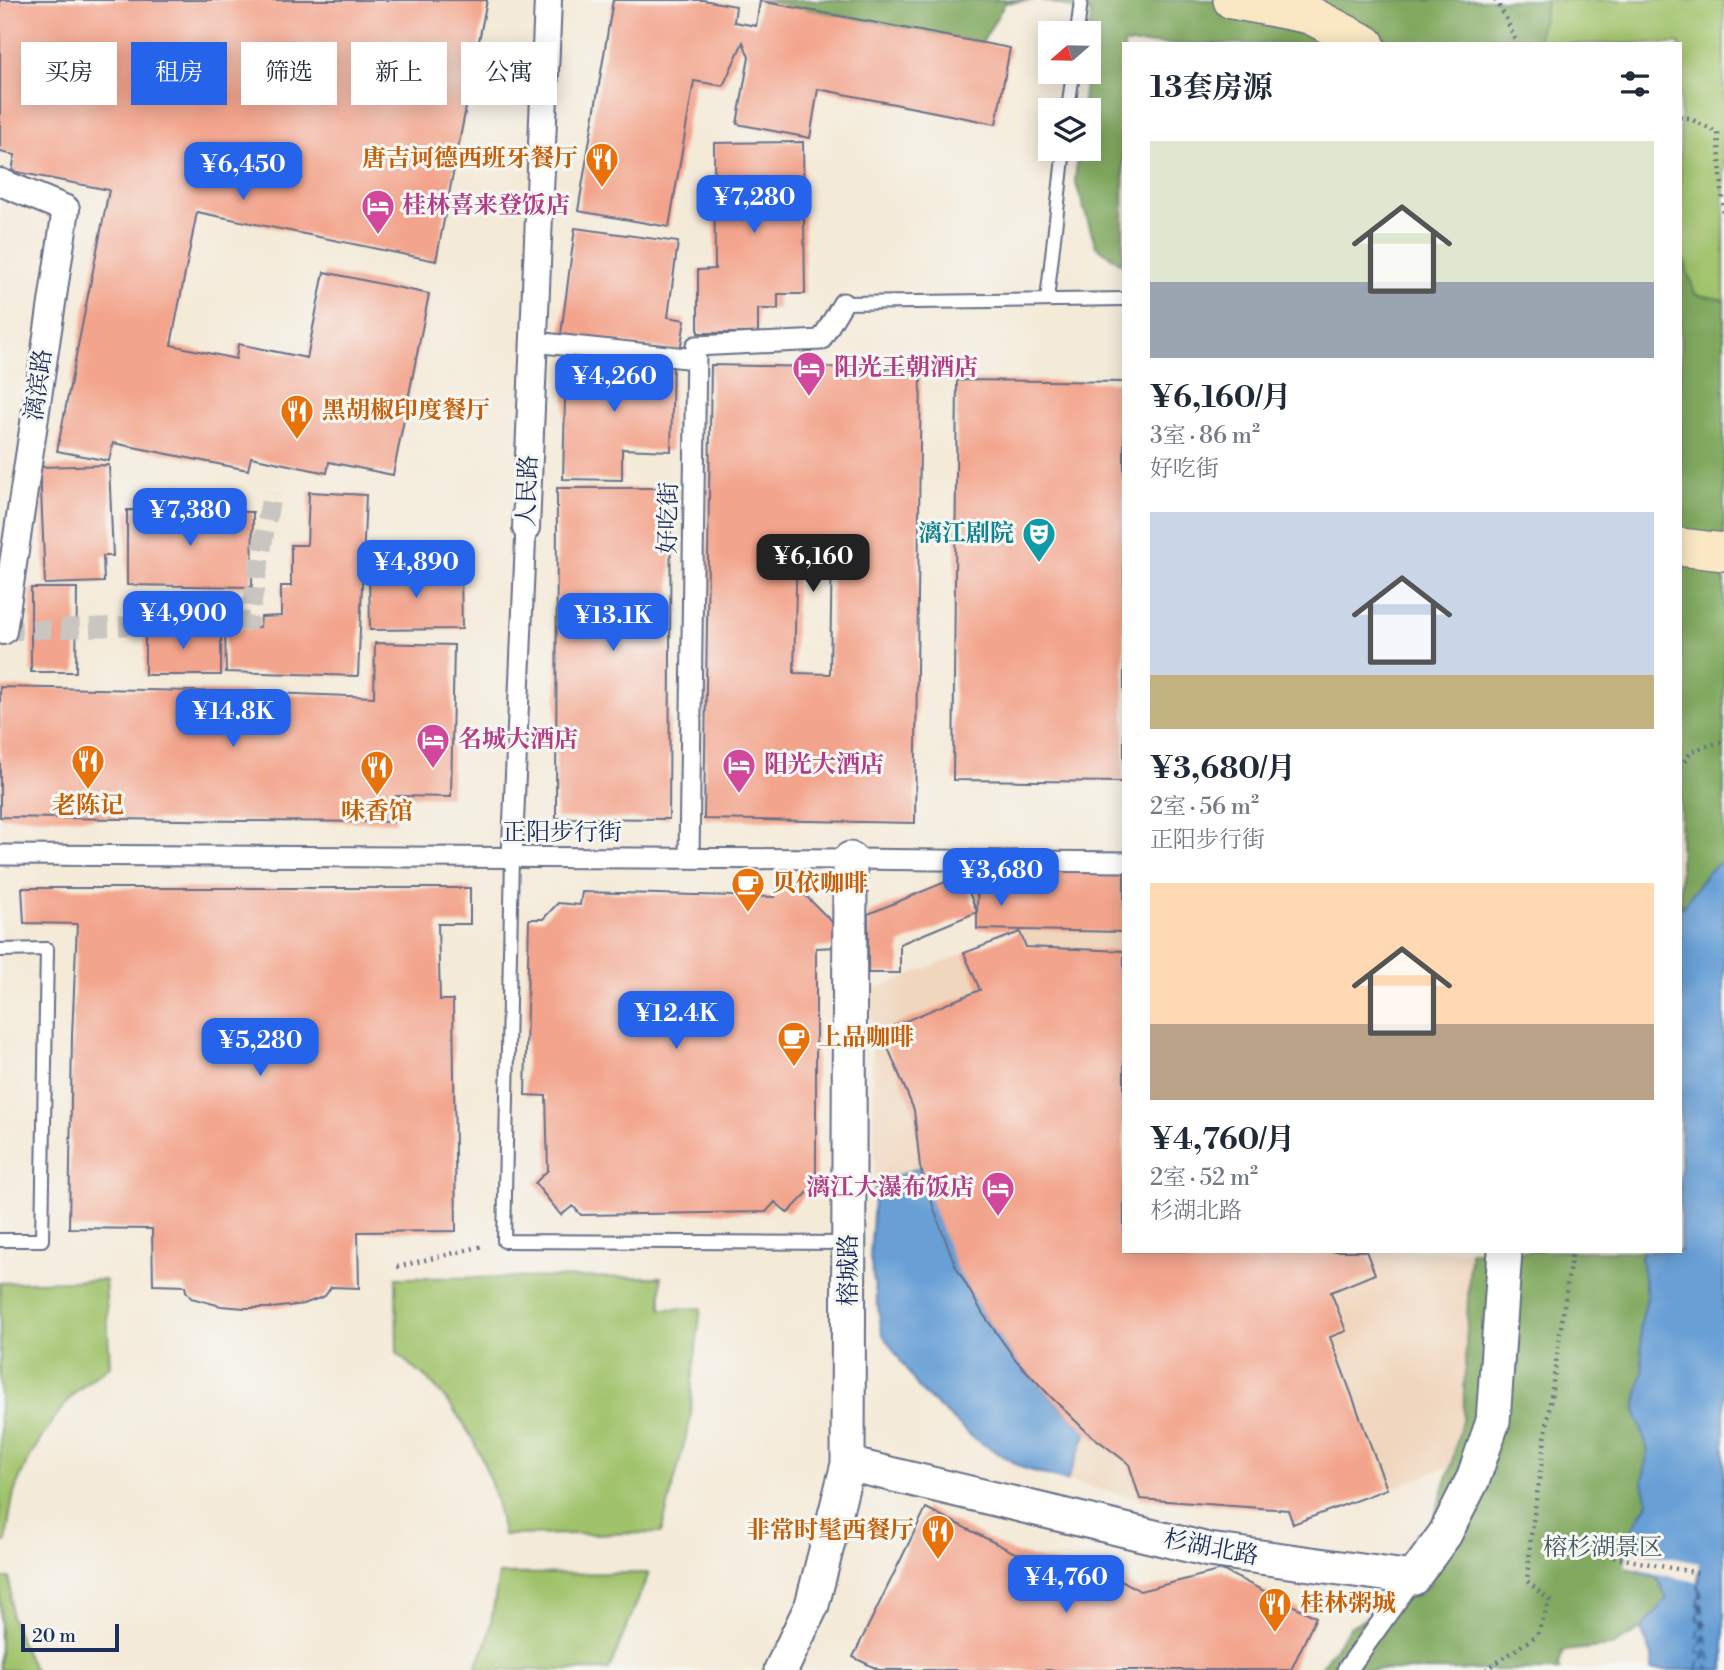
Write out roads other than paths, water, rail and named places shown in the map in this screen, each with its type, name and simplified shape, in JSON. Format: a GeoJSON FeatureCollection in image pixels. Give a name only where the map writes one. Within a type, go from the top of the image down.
{"type":"FeatureCollection","features":[{"type":"Feature","properties":{"kind":"main road"},"geometry":{"type":"LineString","coordinates":[[1232,0],[1310,15],[1362,42]]}},
{"type":"Feature","properties":{"kind":"main road"},"geometry":{"type":"LineString","coordinates":[[1682,547],[1724,552]]}},
{"type":"Feature","properties":{"kind":"street","name":"人民路"},"geometry":{"type":"LineString","coordinates":[[512,857],[548,0]]}},
{"type":"Feature","properties":{"kind":"street","name":"漓滨路"},"geometry":{"type":"LineString","coordinates":[[0,182],[66,209],[1,631]]}},
{"type":"Feature","properties":{"kind":"street"},"geometry":{"type":"LineString","coordinates":[[534,342],[696,359],[696,346],[821,340],[843,303]]}},
{"type":"Feature","properties":{"kind":"street","name":"好吃街"},"geometry":{"type":"LineString","coordinates":[[689,858],[696,359]]}},
{"type":"Feature","properties":{"kind":"street","name":"正阳步行街"},"geometry":{"type":"LineString","coordinates":[[0,855],[1122,862]]}},
{"type":"Feature","properties":{"kind":"street","name":"榕城路"},"geometry":{"type":"LineString","coordinates":[[781,1670],[812,1605],[848,1464],[850,859]]}},
{"type":"Feature","properties":{"kind":"street"},"geometry":{"type":"LineString","coordinates":[[1347,1670],[1445,1534],[1473,1479],[1493,1422],[1505,1253]]}},
{"type":"Feature","properties":{"kind":"street","name":"杉湖北路"},"geometry":{"type":"LineString","coordinates":[[848,1464],[1209,1550],[1413,1578]]}},
{"type":"Feature","properties":{"kind":"lane"},"geometry":{"type":"LineString","coordinates":[[1078,21],[1081,0]]}},
{"type":"Feature","properties":{"kind":"lane"},"geometry":{"type":"LineString","coordinates":[[1046,300],[1063,161]]}},
{"type":"Feature","properties":{"kind":"lane"},"geometry":{"type":"LineString","coordinates":[[843,303],[1122,299]]}},
{"type":"Feature","properties":{"kind":"lane"},"geometry":{"type":"LineString","coordinates":[[512,857],[504,1241],[849,1242]]}},
{"type":"Feature","properties":{"kind":"lane"},"geometry":{"type":"LineString","coordinates":[[0,950],[47,949],[42,1240],[0,1240]]}},
{"type":"Feature","properties":{"kind":"water"},"geometry":{"type":"Polygon","coordinates":[[[1724,860],[1724,1670],[1652,1670],[1652,1656],[1641,1629],[1667,1599],[1658,1578],[1625,1567],[1632,1530],[1648,1503],[1643,1482],[1648,1451],[1635,1409],[1643,1370],[1640,1328],[1647,1297],[1641,1257],[1642,1253],[1682,1253],[1682,907],[1709,871],[1724,860]]]}},
{"type":"Feature","properties":{"kind":"water"},"geometry":{"type":"Polygon","coordinates":[[[920,1167],[983,1314],[1015,1359],[1087,1432],[1067,1481],[1023,1468],[973,1438],[920,1390],[882,1333],[870,1257],[875,1184],[920,1167]]]}},
{"type":"Feature","properties":{"kind":"tunnel"},"geometry":{"type":"LineString","coordinates":[[3,631],[249,621],[272,492]]}},
{"type":"Feature","properties":{"kind":"place","name":"唐吉诃德西班牙餐厅"},"geometry":{"type":"Point","coordinates":[602,189]}},
{"type":"Feature","properties":{"kind":"place","name":"桂林喜来登饭店"},"geometry":{"type":"Point","coordinates":[378,236]}},
{"type":"Feature","properties":{"kind":"place","name":"阳光王朝酒店"},"geometry":{"type":"Point","coordinates":[809,398]}},
{"type":"Feature","properties":{"kind":"place","name":"黑胡椒印度餐厅"},"geometry":{"type":"Point","coordinates":[297,441]}},
{"type":"Feature","properties":{"kind":"place","name":"漓江剧院"},"geometry":{"type":"Point","coordinates":[1039,564]}},
{"type":"Feature","properties":{"kind":"place","name":"名城大酒店"},"geometry":{"type":"Point","coordinates":[433,770]}},
{"type":"Feature","properties":{"kind":"place","name":"老陈记"},"geometry":{"type":"Point","coordinates":[88,791]}},
{"type":"Feature","properties":{"kind":"place","name":"阳光大酒店"},"geometry":{"type":"Point","coordinates":[739,795]}},
{"type":"Feature","properties":{"kind":"place","name":"味香馆"},"geometry":{"type":"Point","coordinates":[377,797]}},
{"type":"Feature","properties":{"kind":"place","name":"贝依咖啡"},"geometry":{"type":"Point","coordinates":[748,914]}},
{"type":"Feature","properties":{"kind":"place","name":"上品咖啡"},"geometry":{"type":"Point","coordinates":[794,1068]}},
{"type":"Feature","properties":{"kind":"place","name":"漓江大瀑布饭店"},"geometry":{"type":"Point","coordinates":[998,1218]}},
{"type":"Feature","properties":{"kind":"place","name":"非常时髦西餐厅"},"geometry":{"type":"Point","coordinates":[938,1561]}},
{"type":"Feature","properties":{"kind":"place","name":"桂林粥城"},"geometry":{"type":"Point","coordinates":[1275,1634]}},
{"type":"Feature","properties":{"kind":"park label","name":"榕杉湖景区"},"geometry":{"type":"Point","coordinates":[1603,1548]}}]}
